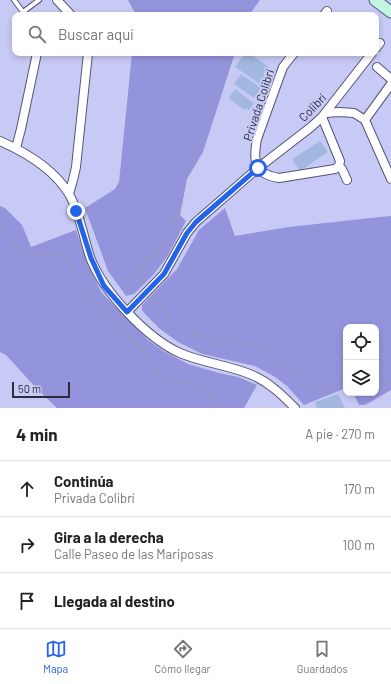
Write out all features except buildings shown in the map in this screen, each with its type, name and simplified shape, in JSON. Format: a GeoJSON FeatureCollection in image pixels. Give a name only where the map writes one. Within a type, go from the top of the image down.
{"type":"FeatureCollection","features":[{"type":"Feature","properties":{"kind":"street"},"geometry":{"type":"LineString","coordinates":[[57,0],[67,12]]}},
{"type":"Feature","properties":{"kind":"street"},"geometry":{"type":"LineString","coordinates":[[375,0],[391,12]]}},
{"type":"Feature","properties":{"kind":"street"},"geometry":{"type":"LineString","coordinates":[[16,148],[36,56]]}},
{"type":"Feature","properties":{"kind":"street"},"geometry":{"type":"LineString","coordinates":[[69,194],[76,167],[88,56]]}},
{"type":"Feature","properties":{"kind":"street","name":"Privada Colibrí"},"geometry":{"type":"LineString","coordinates":[[258,168],[255,160],[257,139],[283,67],[292,56]]}},
{"type":"Feature","properties":{"kind":"street","name":"Colibrí"},"geometry":{"type":"LineString","coordinates":[[258,168],[311,127],[324,115],[370,56]]}},
{"type":"Feature","properties":{"kind":"street"},"geometry":{"type":"LineString","coordinates":[[377,67],[391,79]]}},
{"type":"Feature","properties":{"kind":"street"},"geometry":{"type":"LineString","coordinates":[[365,120],[391,84]]}},
{"type":"Feature","properties":{"kind":"street"},"geometry":{"type":"LineString","coordinates":[[347,180],[339,166],[340,161],[324,115],[339,112],[354,113],[365,120],[391,179]]}},
{"type":"Feature","properties":{"kind":"street"},"geometry":{"type":"LineString","coordinates":[[0,141],[16,148],[47,169],[59,180],[69,194],[91,258],[104,286],[127,312],[157,340],[179,352],[202,361],[233,368],[253,376],[276,389],[295,408]]}},
{"type":"Feature","properties":{"kind":"street"},"geometry":{"type":"LineString","coordinates":[[127,312],[164,274],[187,233],[196,222],[258,168],[263,174],[270,177],[279,178],[336,169],[339,166]]}},
{"type":"Feature","properties":{"kind":"lane"},"geometry":{"type":"LineString","coordinates":[[14,0],[23,12],[39,0]]}},
{"type":"Feature","properties":{"kind":"path"},"geometry":{"type":"LineString","coordinates":[[240,12],[246,0]]}},
{"type":"Feature","properties":{"kind":"path"},"geometry":{"type":"LineString","coordinates":[[223,56],[217,89],[185,182],[178,215],[171,223],[164,246],[146,262],[139,274],[140,279],[160,302],[174,324],[185,331],[200,334],[211,342],[218,344],[236,338],[267,352],[281,367],[296,372],[307,386],[317,393],[327,393],[343,383]]}},
{"type":"Feature","properties":{"kind":"path"},"geometry":{"type":"LineString","coordinates":[[0,228],[5,230],[20,250],[31,253],[61,255],[68,261],[84,295],[108,312],[114,323],[146,353],[152,366],[160,375],[172,381],[192,384],[204,389],[223,408]]}},
{"type":"Feature","properties":{"kind":"path"},"geometry":{"type":"LineString","coordinates":[[379,384],[391,381]]}},
{"type":"Feature","properties":{"kind":"shaded area"},"geometry":{"type":"Polygon","coordinates":[[[128,0],[260,0],[251,12],[134,12],[128,0]]]}},
{"type":"Feature","properties":{"kind":"shaded area"},"geometry":{"type":"Polygon","coordinates":[[[132,56],[234,56],[203,152],[187,179],[180,215],[186,221],[167,257],[154,274],[134,294],[126,296],[108,271],[85,208],[115,189],[119,182],[132,56]]]}},
{"type":"Feature","properties":{"kind":"shaded area"},"geometry":{"type":"Polygon","coordinates":[[[0,206],[5,208],[22,225],[31,247],[76,230],[88,265],[102,293],[148,340],[162,350],[188,364],[238,377],[257,385],[244,408],[57,408],[37,389],[6,355],[0,352],[0,206]]]}},
{"type":"Feature","properties":{"kind":"shaded area"},"geometry":{"type":"Polygon","coordinates":[[[225,208],[235,236],[289,227],[391,216],[391,390],[365,405],[359,405],[354,396],[379,396],[379,324],[343,324],[343,389],[304,405],[287,386],[275,377],[255,366],[202,354],[178,342],[160,329],[142,310],[142,305],[177,269],[199,230],[225,208]]]}},
{"type":"Feature","properties":{"kind":"route"},"geometry":{"type":"LineString","coordinates":[[76,211],[91,258],[104,286],[127,312],[164,274],[187,233],[196,222],[258,168]]}}]}
